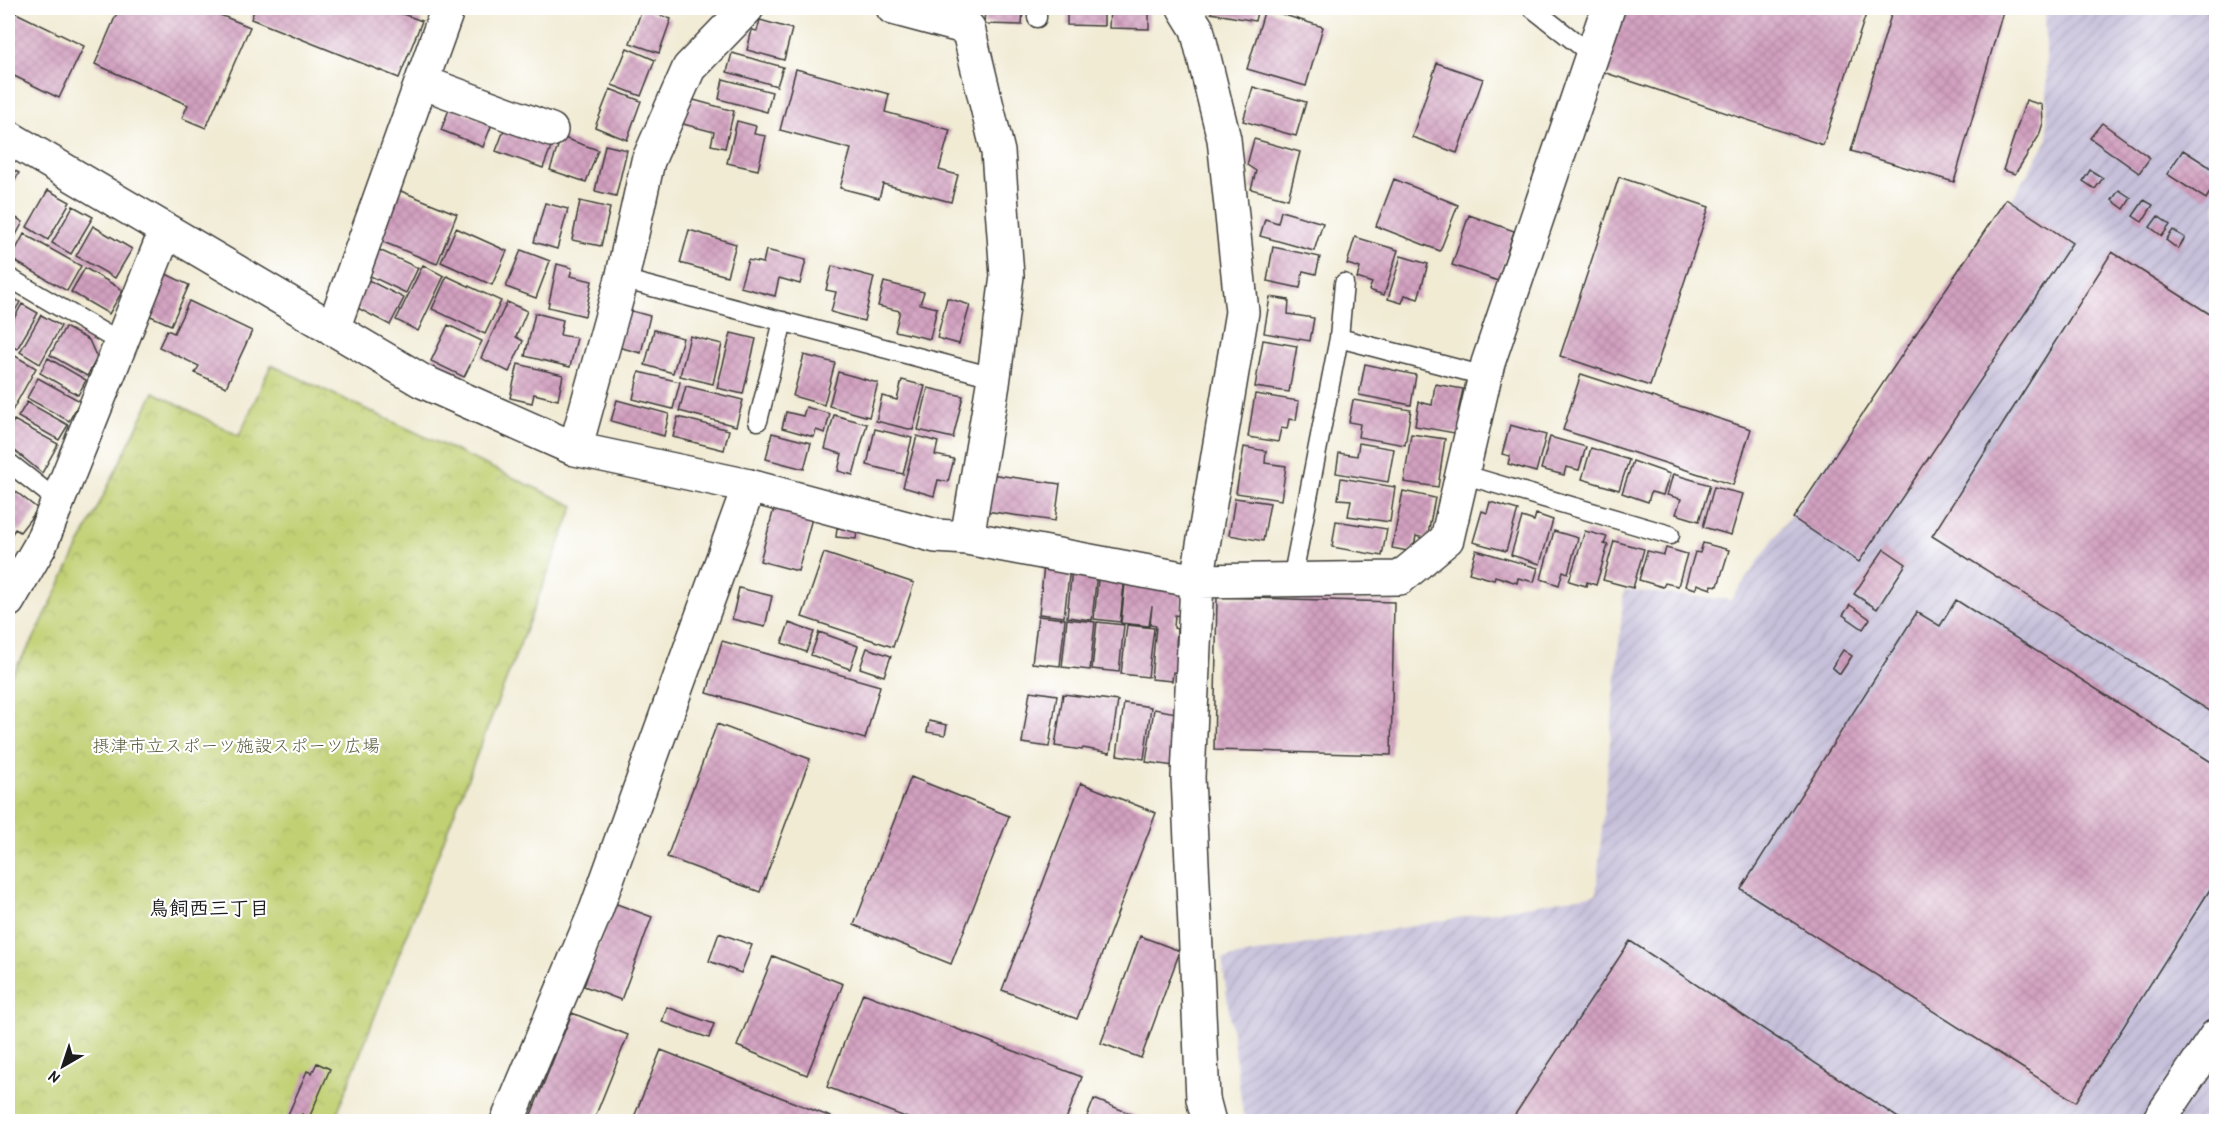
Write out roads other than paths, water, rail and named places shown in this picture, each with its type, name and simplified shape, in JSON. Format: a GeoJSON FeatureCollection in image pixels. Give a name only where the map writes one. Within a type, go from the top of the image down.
{"type":"FeatureCollection","features":[{"type":"Feature","properties":{"kind":"street"},"geometry":{"type":"LineString","coordinates":[[333,329],[448,8]]}},
{"type":"Feature","properties":{"kind":"street"},"geometry":{"type":"LineString","coordinates":[[575,448],[622,279],[648,161],[689,68],[747,8]]}},
{"type":"Feature","properties":{"kind":"street"},"geometry":{"type":"LineString","coordinates":[[893,8],[968,28],[998,152],[1007,276],[967,538]]}},
{"type":"Feature","properties":{"kind":"street"},"geometry":{"type":"LineString","coordinates":[[1184,8],[1197,29],[1224,139],[1242,312],[1197,581],[1188,777],[1203,1099],[1209,1122]]}},
{"type":"Feature","properties":{"kind":"street"},"geometry":{"type":"LineString","coordinates":[[8,138],[422,381],[575,448],[748,486],[936,536],[967,538],[1197,581],[1400,578],[1447,539],[1485,376],[1608,8]]}},
{"type":"Feature","properties":{"kind":"street"},"geometry":{"type":"LineString","coordinates":[[422,82],[551,129]]}},
{"type":"Feature","properties":{"kind":"street"},"geometry":{"type":"LineString","coordinates":[[12,583],[40,546],[166,230]]}},
{"type":"Feature","properties":{"kind":"street"},"geometry":{"type":"LineString","coordinates":[[507,1122],[596,910],[748,486]]}},
{"type":"Feature","properties":{"kind":"street"},"geometry":{"type":"LineString","coordinates":[[2158,1122],[2217,1036]]}},
{"type":"Feature","properties":{"kind":"lane"},"geometry":{"type":"LineString","coordinates":[[1532,8],[1592,55]]}},
{"type":"Feature","properties":{"kind":"lane"},"geometry":{"type":"LineString","coordinates":[[8,277],[122,342]]}},
{"type":"Feature","properties":{"kind":"lane"},"geometry":{"type":"LineString","coordinates":[[622,279],[993,376]]}},
{"type":"Feature","properties":{"kind":"lane"},"geometry":{"type":"LineString","coordinates":[[1292,580],[1339,338],[1344,282]]}},
{"type":"Feature","properties":{"kind":"lane"},"geometry":{"type":"LineString","coordinates":[[758,421],[783,321]]}},
{"type":"Feature","properties":{"kind":"lane"},"geometry":{"type":"LineString","coordinates":[[1339,338],[1485,376]]}},
{"type":"Feature","properties":{"kind":"lane"},"geometry":{"type":"LineString","coordinates":[[8,462],[58,501]]}},
{"type":"Feature","properties":{"kind":"lane"},"geometry":{"type":"LineString","coordinates":[[1462,474],[1670,535]]}},
{"type":"Feature","properties":{"kind":"district","name":"鳥飼西三丁目"},"geometry":{"type":"Point","coordinates":[209,907]}},
{"type":"Feature","properties":{"kind":"park label","name":"摂津市立スポーツ施設スポーツ広場"},"geometry":{"type":"Point","coordinates":[236,745]}}]}
